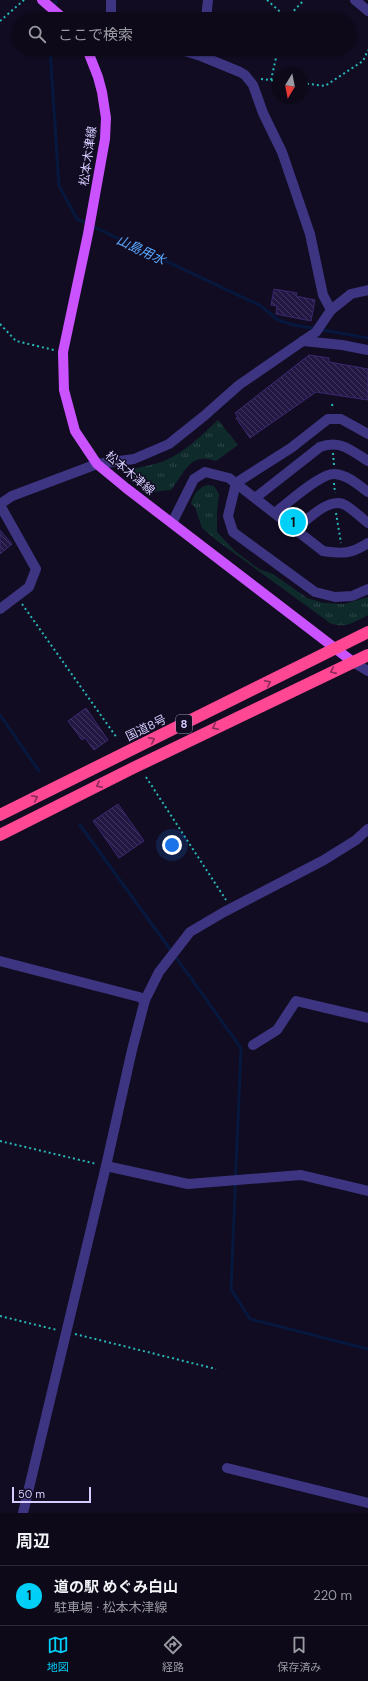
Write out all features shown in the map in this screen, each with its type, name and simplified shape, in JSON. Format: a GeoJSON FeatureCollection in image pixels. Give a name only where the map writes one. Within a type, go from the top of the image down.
{"type":"FeatureCollection","features":[{"type":"Feature","properties":{"kind":"highway","name":"国道8号"},"geometry":{"type":"LineString","coordinates":[[0,815],[317,659],[335,648],[368,632]]}},
{"type":"Feature","properties":{"kind":"highway","name":"8"},"geometry":{"type":"LineString","coordinates":[[0,835],[132,768],[368,655]]}},
{"type":"Feature","properties":{"kind":"main road"},"geometry":{"type":"LineString","coordinates":[[44,2],[55,12]]}},
{"type":"Feature","properties":{"kind":"main road","name":"松本木津線"},"geometry":{"type":"LineString","coordinates":[[90,56],[98,76],[106,118],[105,139],[91,222],[63,352],[64,390],[75,431],[97,464],[353,662]]}},
{"type":"Feature","properties":{"kind":"street"},"geometry":{"type":"LineString","coordinates":[[111,0],[111,12]]}},
{"type":"Feature","properties":{"kind":"street"},"geometry":{"type":"LineString","coordinates":[[207,12],[208,0]]}},
{"type":"Feature","properties":{"kind":"street"},"geometry":{"type":"LineString","coordinates":[[355,0],[368,12]]}},
{"type":"Feature","properties":{"kind":"street"},"geometry":{"type":"LineString","coordinates":[[209,56],[240,72],[250,81],[282,152],[310,234],[323,295],[331,310]]}},
{"type":"Feature","properties":{"kind":"street"},"geometry":{"type":"LineString","coordinates":[[0,609],[29,587],[36,569],[0,504],[12,496],[97,464],[134,459],[169,444],[239,385],[303,341],[318,328],[331,310],[351,294],[368,290]]}},
{"type":"Feature","properties":{"kind":"street"},"geometry":{"type":"LineString","coordinates":[[303,341],[342,345],[368,350]]}},
{"type":"Feature","properties":{"kind":"street"},"geometry":{"type":"LineString","coordinates":[[368,434],[341,419],[328,419],[291,448],[236,483],[228,516],[233,532],[315,592],[335,597],[352,596],[368,589]]}},
{"type":"Feature","properties":{"kind":"street"},"geometry":{"type":"LineString","coordinates":[[255,498],[320,446],[333,444],[347,447],[368,461]]}},
{"type":"Feature","properties":{"kind":"street"},"geometry":{"type":"LineString","coordinates":[[172,523],[194,479],[205,472],[229,478],[323,551],[342,554],[356,551],[368,543]]}},
{"type":"Feature","properties":{"kind":"street"},"geometry":{"type":"LineString","coordinates":[[275,513],[321,478],[334,473],[346,476],[368,492]]}},
{"type":"Feature","properties":{"kind":"street"},"geometry":{"type":"LineString","coordinates":[[296,529],[328,505],[335,503],[344,504],[368,524]]}},
{"type":"Feature","properties":{"kind":"street"},"geometry":{"type":"LineString","coordinates":[[353,662],[368,670]]}},
{"type":"Feature","properties":{"kind":"street"},"geometry":{"type":"LineString","coordinates":[[23,1513],[145,1000],[159,972],[190,932],[231,908],[324,860],[356,840],[368,829]]}},
{"type":"Feature","properties":{"kind":"street"},"geometry":{"type":"LineString","coordinates":[[0,961],[139,996],[145,1000]]}},
{"type":"Feature","properties":{"kind":"street"},"geometry":{"type":"LineString","coordinates":[[252,1045],[278,1030],[296,1001],[368,1018]]}},
{"type":"Feature","properties":{"kind":"street"},"geometry":{"type":"LineString","coordinates":[[106,1166],[188,1184],[301,1175],[368,1191]]}},
{"type":"Feature","properties":{"kind":"street"},"geometry":{"type":"LineString","coordinates":[[227,1468],[368,1503]]}},
{"type":"Feature","properties":{"kind":"path"},"geometry":{"type":"LineString","coordinates":[[0,21],[24,0]]}},
{"type":"Feature","properties":{"kind":"path"},"geometry":{"type":"LineString","coordinates":[[267,0],[280,12]]}},
{"type":"Feature","properties":{"kind":"path"},"geometry":{"type":"LineString","coordinates":[[293,12],[304,0]]}},
{"type":"Feature","properties":{"kind":"path"},"geometry":{"type":"LineString","coordinates":[[308,85],[325,86],[363,61],[368,50]]}},
{"type":"Feature","properties":{"kind":"path"},"geometry":{"type":"LineString","coordinates":[[250,81],[260,79],[271,80],[276,56]]}},
{"type":"Feature","properties":{"kind":"path"},"geometry":{"type":"LineString","coordinates":[[0,324],[16,341],[63,352]]}},
{"type":"Feature","properties":{"kind":"path"},"geometry":{"type":"LineString","coordinates":[[17,596],[118,738]]}},
{"type":"Feature","properties":{"kind":"path"},"geometry":{"type":"LineString","coordinates":[[146,777],[231,908]]}},
{"type":"Feature","properties":{"kind":"path"},"geometry":{"type":"LineString","coordinates":[[0,1141],[106,1166]]}},
{"type":"Feature","properties":{"kind":"path"},"geometry":{"type":"LineString","coordinates":[[0,1316],[216,1369]]}},
{"type":"Feature","properties":{"kind":"green space"},"geometry":{"type":"Polygon","coordinates":[[[218,420],[238,445],[216,461],[200,459],[194,462],[184,471],[171,490],[153,492],[129,475],[131,469],[164,461],[179,453],[193,443],[218,420]]]}},
{"type":"Feature","properties":{"kind":"green space"},"geometry":{"type":"Polygon","coordinates":[[[208,485],[214,486],[219,494],[217,532],[235,551],[259,569],[273,574],[307,598],[324,603],[344,604],[368,597],[368,615],[350,624],[335,625],[330,623],[216,540],[202,528],[195,507],[191,504],[196,492],[208,485]]]}},
{"type":"Feature","properties":{"kind":"building"},"geometry":{"type":"Polygon","coordinates":[[[274,289],[297,293],[296,296],[315,300],[311,321],[276,314],[277,306],[271,305],[274,289]]]}},
{"type":"Feature","properties":{"kind":"building"},"geometry":{"type":"Polygon","coordinates":[[[309,355],[329,358],[329,362],[368,369],[368,400],[316,392],[250,438],[236,418],[238,417],[235,413],[309,355]]]}},
{"type":"Feature","properties":{"kind":"building"},"geometry":{"type":"Polygon","coordinates":[[[0,530],[12,544],[0,554],[0,530]]]}},
{"type":"Feature","properties":{"kind":"building"},"geometry":{"type":"Polygon","coordinates":[[[86,708],[108,740],[94,750],[85,738],[82,740],[68,721],[86,708]]]}},
{"type":"Feature","properties":{"kind":"building"},"geometry":{"type":"Polygon","coordinates":[[[118,804],[144,841],[119,858],[93,821],[118,804]]]}},
{"type":"Feature","properties":{"kind":"waterway","name":"山島用水"},"geometry":{"type":"LineString","coordinates":[[54,8],[56,0]]}},
{"type":"Feature","properties":{"kind":"waterway","name":"山島用水"},"geometry":{"type":"LineString","coordinates":[[50,56],[59,186],[77,219],[261,306],[278,320],[294,325],[368,338]]}},
{"type":"Feature","properties":{"kind":"waterway"},"geometry":{"type":"LineString","coordinates":[[0,715],[39,771]]}},
{"type":"Feature","properties":{"kind":"waterway"},"geometry":{"type":"LineString","coordinates":[[80,825],[172,952]]}},
{"type":"Feature","properties":{"kind":"waterway"},"geometry":{"type":"LineString","coordinates":[[175,956],[241,1048],[231,1289],[250,1319],[368,1349]]}},
{"type":"Feature","properties":{"kind":"place","name":"道の駅 めぐみ白山"},"geometry":{"type":"Point","coordinates":[293,522]}}]}
